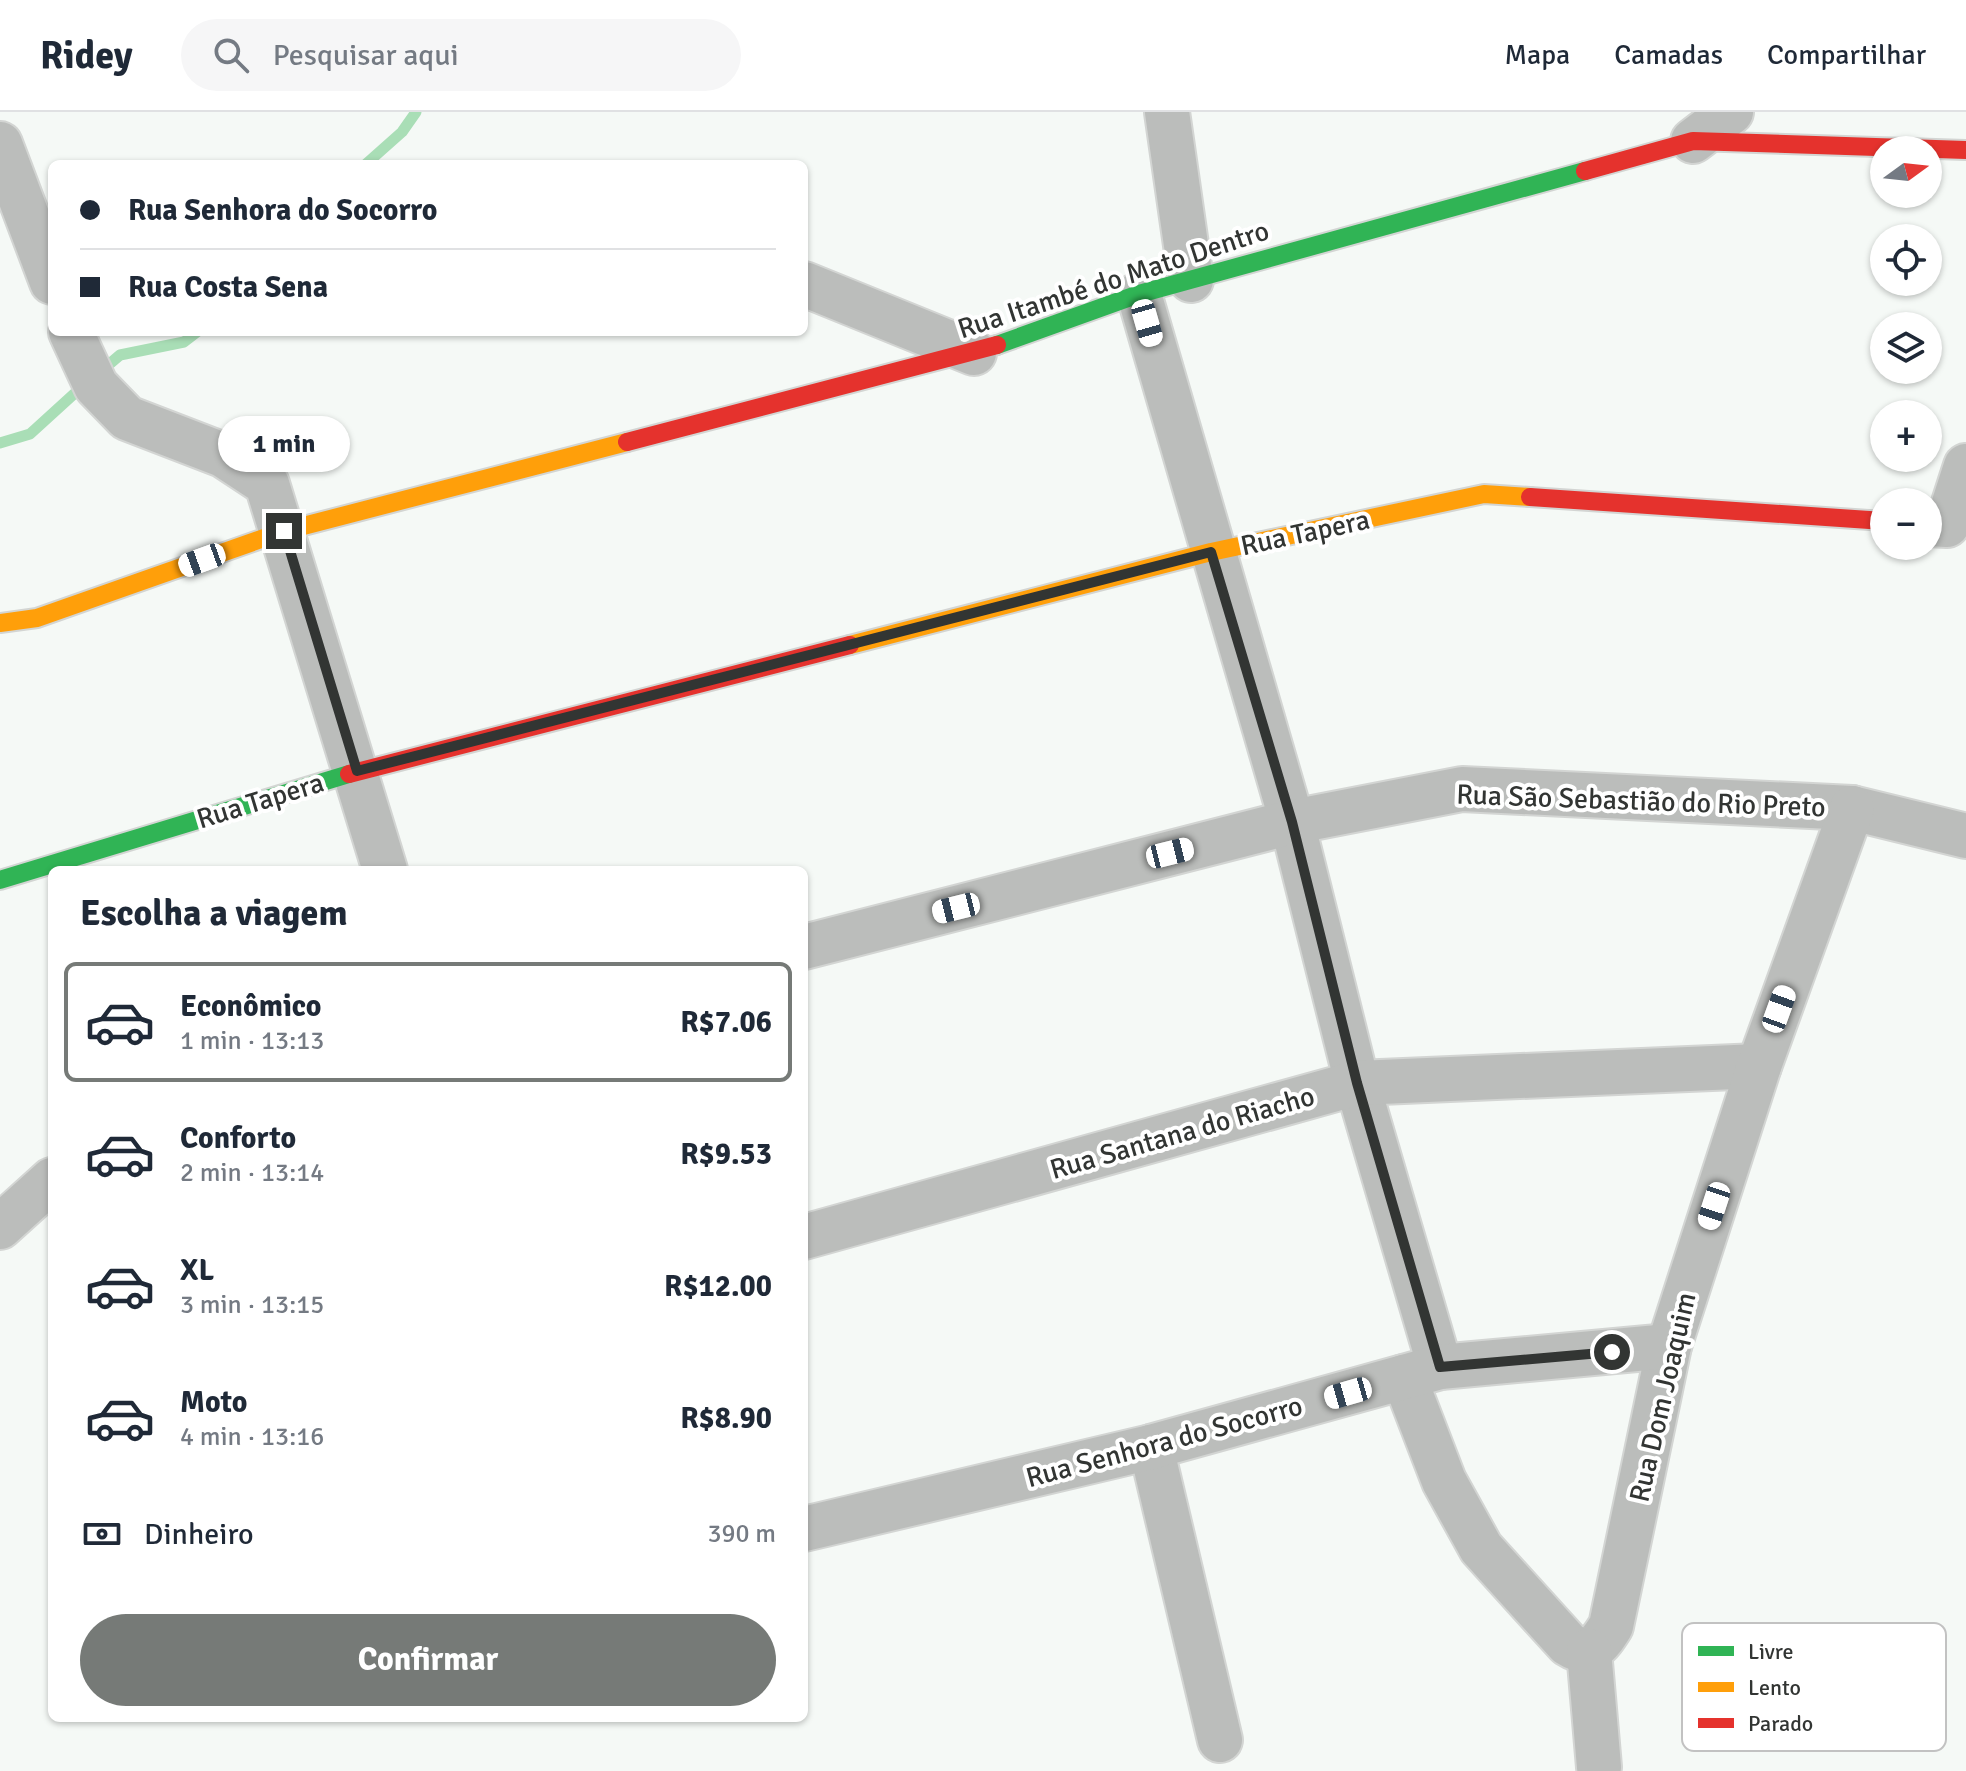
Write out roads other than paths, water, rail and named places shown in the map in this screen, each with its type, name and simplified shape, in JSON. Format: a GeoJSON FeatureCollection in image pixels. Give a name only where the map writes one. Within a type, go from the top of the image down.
{"type":"FeatureCollection","features":[{"type":"Feature","properties":{"kind":"street"},"geometry":{"type":"LineString","coordinates":[[1167,112],[1191,280]]}},
{"type":"Feature","properties":{"kind":"street"},"geometry":{"type":"LineString","coordinates":[[1693,141],[1731,112]]}},
{"type":"Feature","properties":{"kind":"street","name":"Rua Itambé do Mato Dentro"},"geometry":{"type":"LineString","coordinates":[[0,623],[37,618],[284,531],[974,353],[1139,294],[1693,141],[1966,150]]}},
{"type":"Feature","properties":{"kind":"street"},"geometry":{"type":"LineString","coordinates":[[0,144],[48,271]]}},
{"type":"Feature","properties":{"kind":"street"},"geometry":{"type":"LineString","coordinates":[[808,286],[974,353]]}},
{"type":"Feature","properties":{"kind":"street"},"geometry":{"type":"LineString","coordinates":[[1139,294],[1211,552],[1292,822],[1357,1083],[1444,1481],[1481,1548],[1568,1644],[1579,1650],[1600,1638]]}},
{"type":"Feature","properties":{"kind":"street"},"geometry":{"type":"LineString","coordinates":[[73,336],[96,386],[127,418],[223,455],[267,484],[284,531],[384,866]]}},
{"type":"Feature","properties":{"kind":"street"},"geometry":{"type":"LineString","coordinates":[[1942,525],[1947,525],[1966,466]]}},
{"type":"Feature","properties":{"kind":"street","name":"Rua Tapera"},"geometry":{"type":"LineString","coordinates":[[0,880],[357,771],[1211,552],[1484,494],[1870,520]]}},
{"type":"Feature","properties":{"kind":"street","name":"Rua São Sebastião do Rio Preto"},"geometry":{"type":"LineString","coordinates":[[808,946],[1292,822],[1462,789],[1852,808],[1966,836]]}},
{"type":"Feature","properties":{"kind":"street","name":"Rua Dom Joaquim"},"geometry":{"type":"LineString","coordinates":[[1599,1767],[1600,1638],[1669,1346],[1759,1066],[1852,808]]}},
{"type":"Feature","properties":{"kind":"street","name":"Rua Santana do Riacho"},"geometry":{"type":"LineString","coordinates":[[808,1236],[1357,1083],[1759,1066]]}},
{"type":"Feature","properties":{"kind":"street"},"geometry":{"type":"LineString","coordinates":[[0,1227],[48,1184]]}},
{"type":"Feature","properties":{"kind":"street","name":"Rua Senhora do Socorro"},"geometry":{"type":"LineString","coordinates":[[808,1528],[1151,1447],[1422,1372],[1669,1346]]}},
{"type":"Feature","properties":{"kind":"street"},"geometry":{"type":"LineString","coordinates":[[1151,1447],[1220,1740]]}},
{"type":"Feature","properties":{"kind":"waterway"},"geometry":{"type":"LineString","coordinates":[[370,160],[402,132],[416,112]]}},
{"type":"Feature","properties":{"kind":"waterway"},"geometry":{"type":"LineString","coordinates":[[100,372],[120,355],[184,342],[192,336]]}},
{"type":"Feature","properties":{"kind":"waterway"},"geometry":{"type":"LineString","coordinates":[[0,443],[30,434],[86,383]]}}]}
